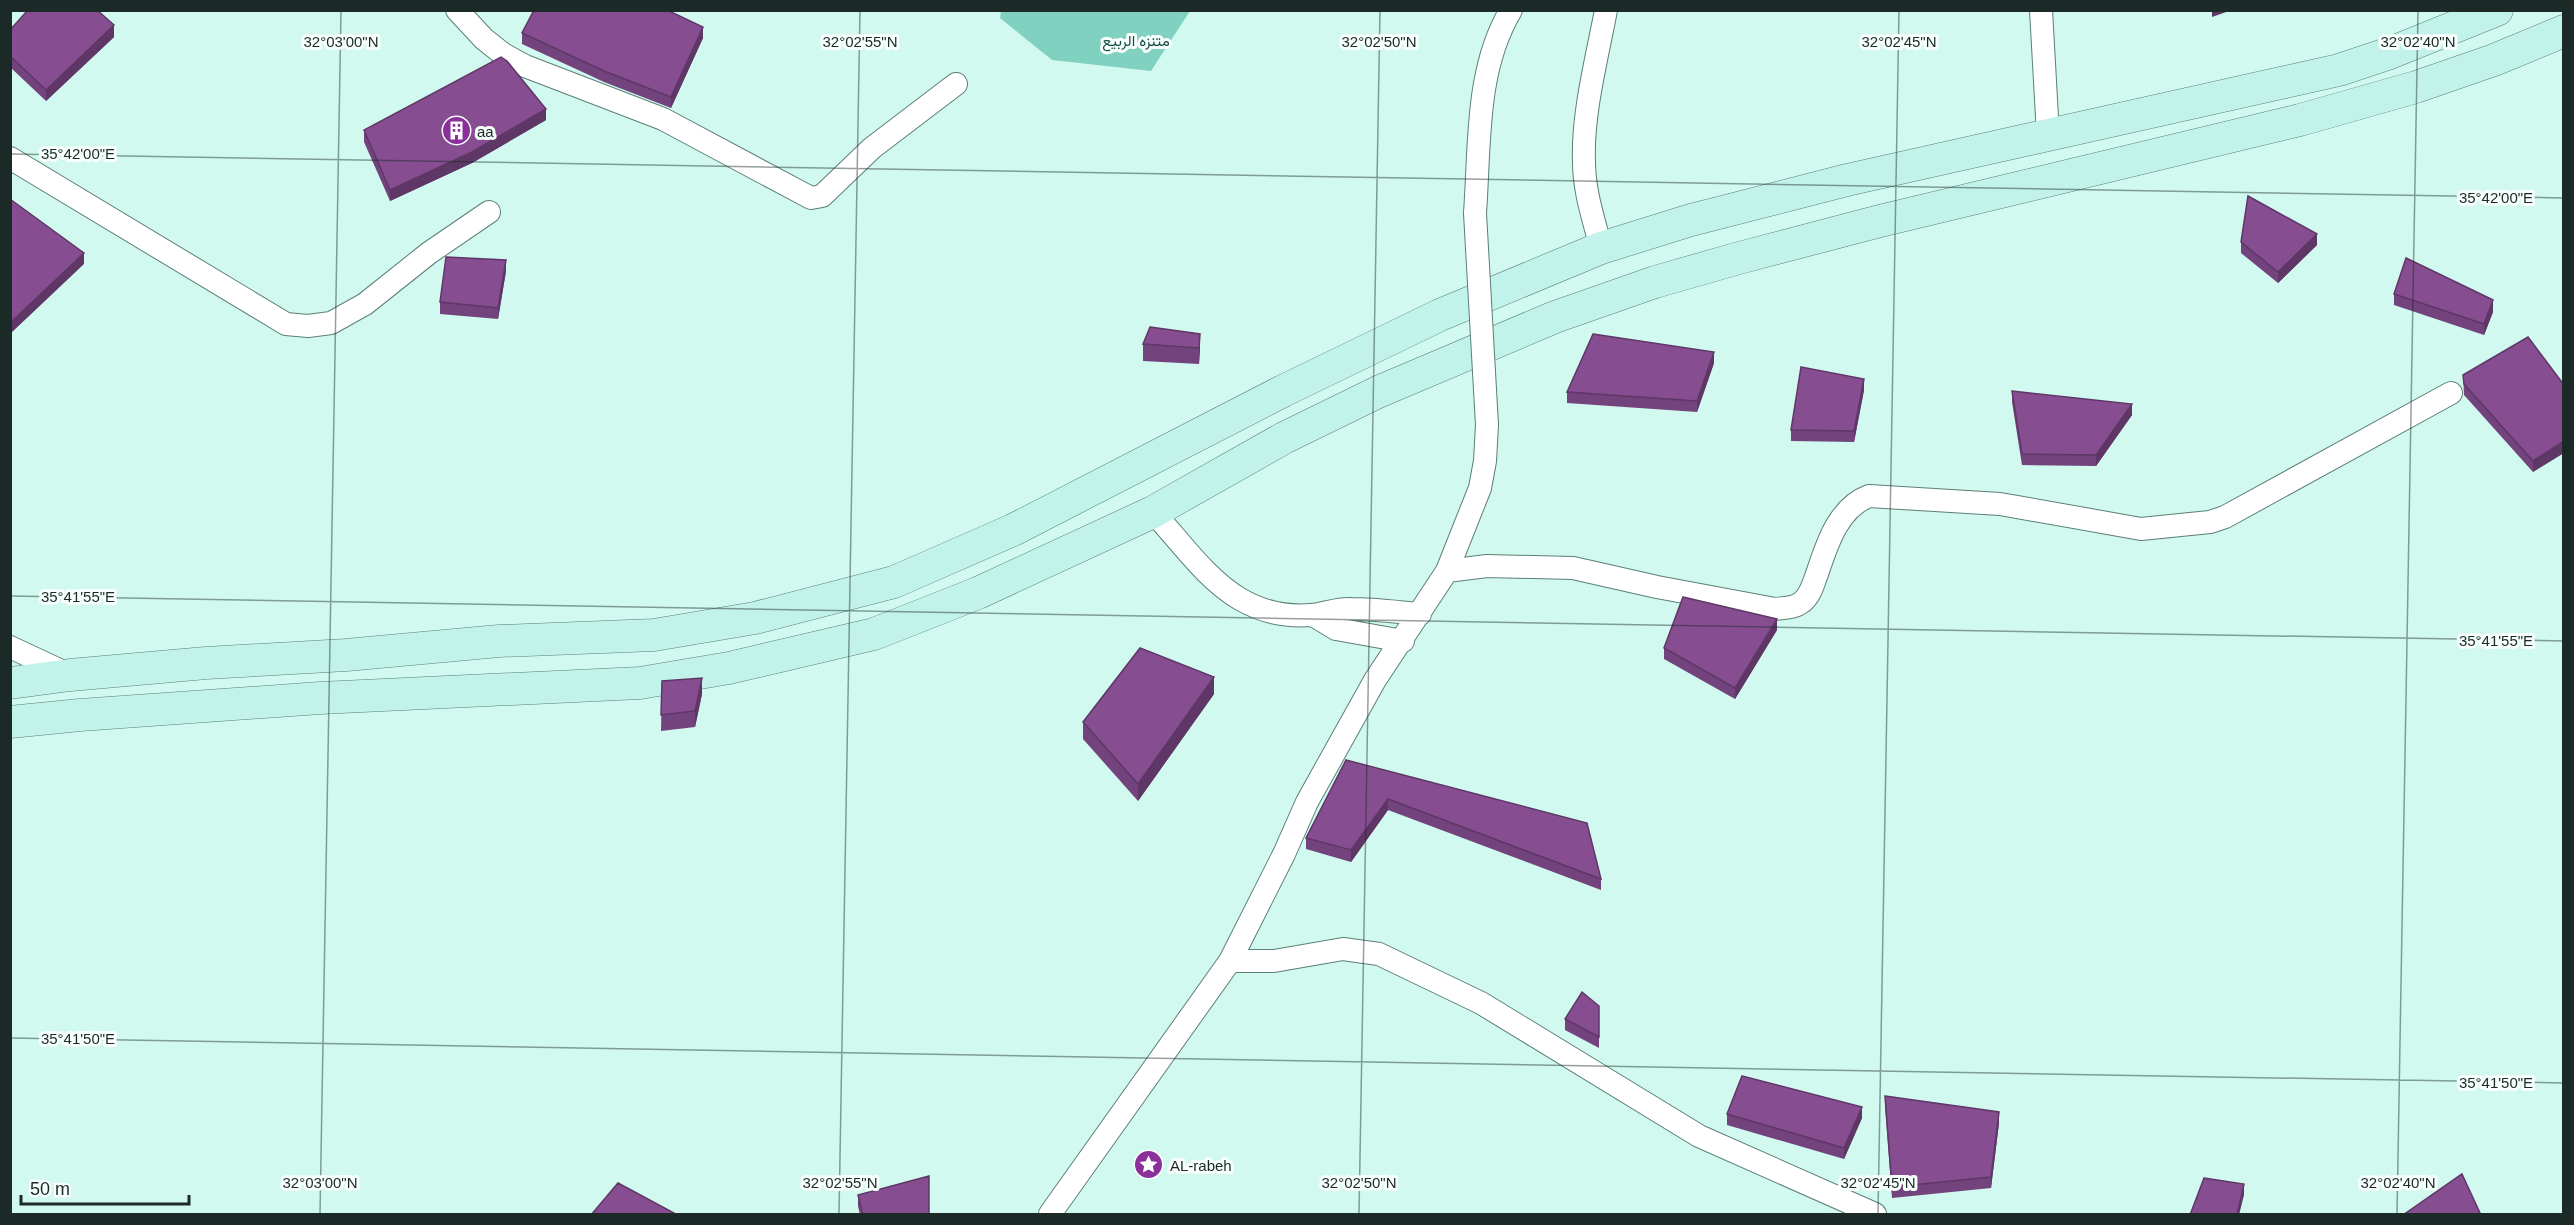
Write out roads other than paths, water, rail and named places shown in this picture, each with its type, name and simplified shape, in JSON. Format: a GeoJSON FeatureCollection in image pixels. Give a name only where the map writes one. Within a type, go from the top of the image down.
{"type":"FeatureCollection","features":[{"type":"Feature","properties":{"kind":"main road"},"geometry":{"type":"LineString","coordinates":[[10,683],[70,675],[499,641],[654,635],[754,618],[894,582],[1012,530],[1283,391],[1440,315],[1601,249],[1690,220],[1847,180],[2338,70],[2411,45],[2497,10]]}},
{"type":"Feature","properties":{"kind":"main road"},"geometry":{"type":"LineString","coordinates":[[10,722],[320,698],[640,683],[729,668],[874,634],[978,593],[1154,512],[1284,438],[1378,392],[1555,317],[1655,282],[1880,221],[2312,116],[2438,79],[2494,60],[2564,31]]}},
{"type":"Feature","properties":{"kind":"main road"},"geometry":{"type":"LineString","coordinates":[[563,639],[569,688]]}},
{"type":"Feature","properties":{"kind":"street"},"geometry":{"type":"LineString","coordinates":[[457,10],[484,39],[503,54],[525,66],[663,119],[811,198],[822,196],[872,148],[956,84]]}},
{"type":"Feature","properties":{"kind":"street"},"geometry":{"type":"LineString","coordinates":[[1050,1215],[1230,961],[1284,854],[1307,802],[1375,681],[1447,571],[1480,488],[1485,461],[1487,425],[1475,213],[1483,93],[1491,57],[1503,23],[1511,10]]}},
{"type":"Feature","properties":{"kind":"street"},"geometry":{"type":"LineString","coordinates":[[1601,249],[1587,194],[1584,162],[1588,115],[1606,10]]}},
{"type":"Feature","properties":{"kind":"street"},"geometry":{"type":"LineString","coordinates":[[2041,10],[2048,135]]}},
{"type":"Feature","properties":{"kind":"street"},"geometry":{"type":"LineString","coordinates":[[10,158],[286,324],[308,326],[331,323],[365,304],[429,254],[489,212]]}},
{"type":"Feature","properties":{"kind":"street"},"geometry":{"type":"LineString","coordinates":[[1447,571],[1487,566],[1574,568],[1775,609],[1788,608],[1801,604],[1810,594],[1827,543],[1849,508],[1857,501],[1869,496],[2000,504],[2141,529],[2210,522],[2224,517],[2451,393]]}},
{"type":"Feature","properties":{"kind":"street"},"geometry":{"type":"LineString","coordinates":[[1154,512],[1211,576],[1238,598],[1256,607],[1275,613],[1313,615],[1352,609],[1420,614]]}},
{"type":"Feature","properties":{"kind":"street"},"geometry":{"type":"LineString","coordinates":[[1313,615],[1336,628],[1403,640]]}},
{"type":"Feature","properties":{"kind":"street"},"geometry":{"type":"LineString","coordinates":[[10,647],[70,675]]}},
{"type":"Feature","properties":{"kind":"street"},"geometry":{"type":"LineString","coordinates":[[1230,961],[1274,961],[1343,949],[1379,954],[1481,1003],[1699,1136],[1875,1215]]}},
{"type":"Feature","properties":{"kind":"place","name":"aa"},"geometry":{"type":"Point","coordinates":[456,131]}},
{"type":"Feature","properties":{"kind":"place","name":"AL-rabeh"},"geometry":{"type":"Point","coordinates":[1149,1165]}},
{"type":"Feature","properties":{"kind":"park label","name":"متنزه الربيع"},"geometry":{"type":"Point","coordinates":[1136,40]}}]}
